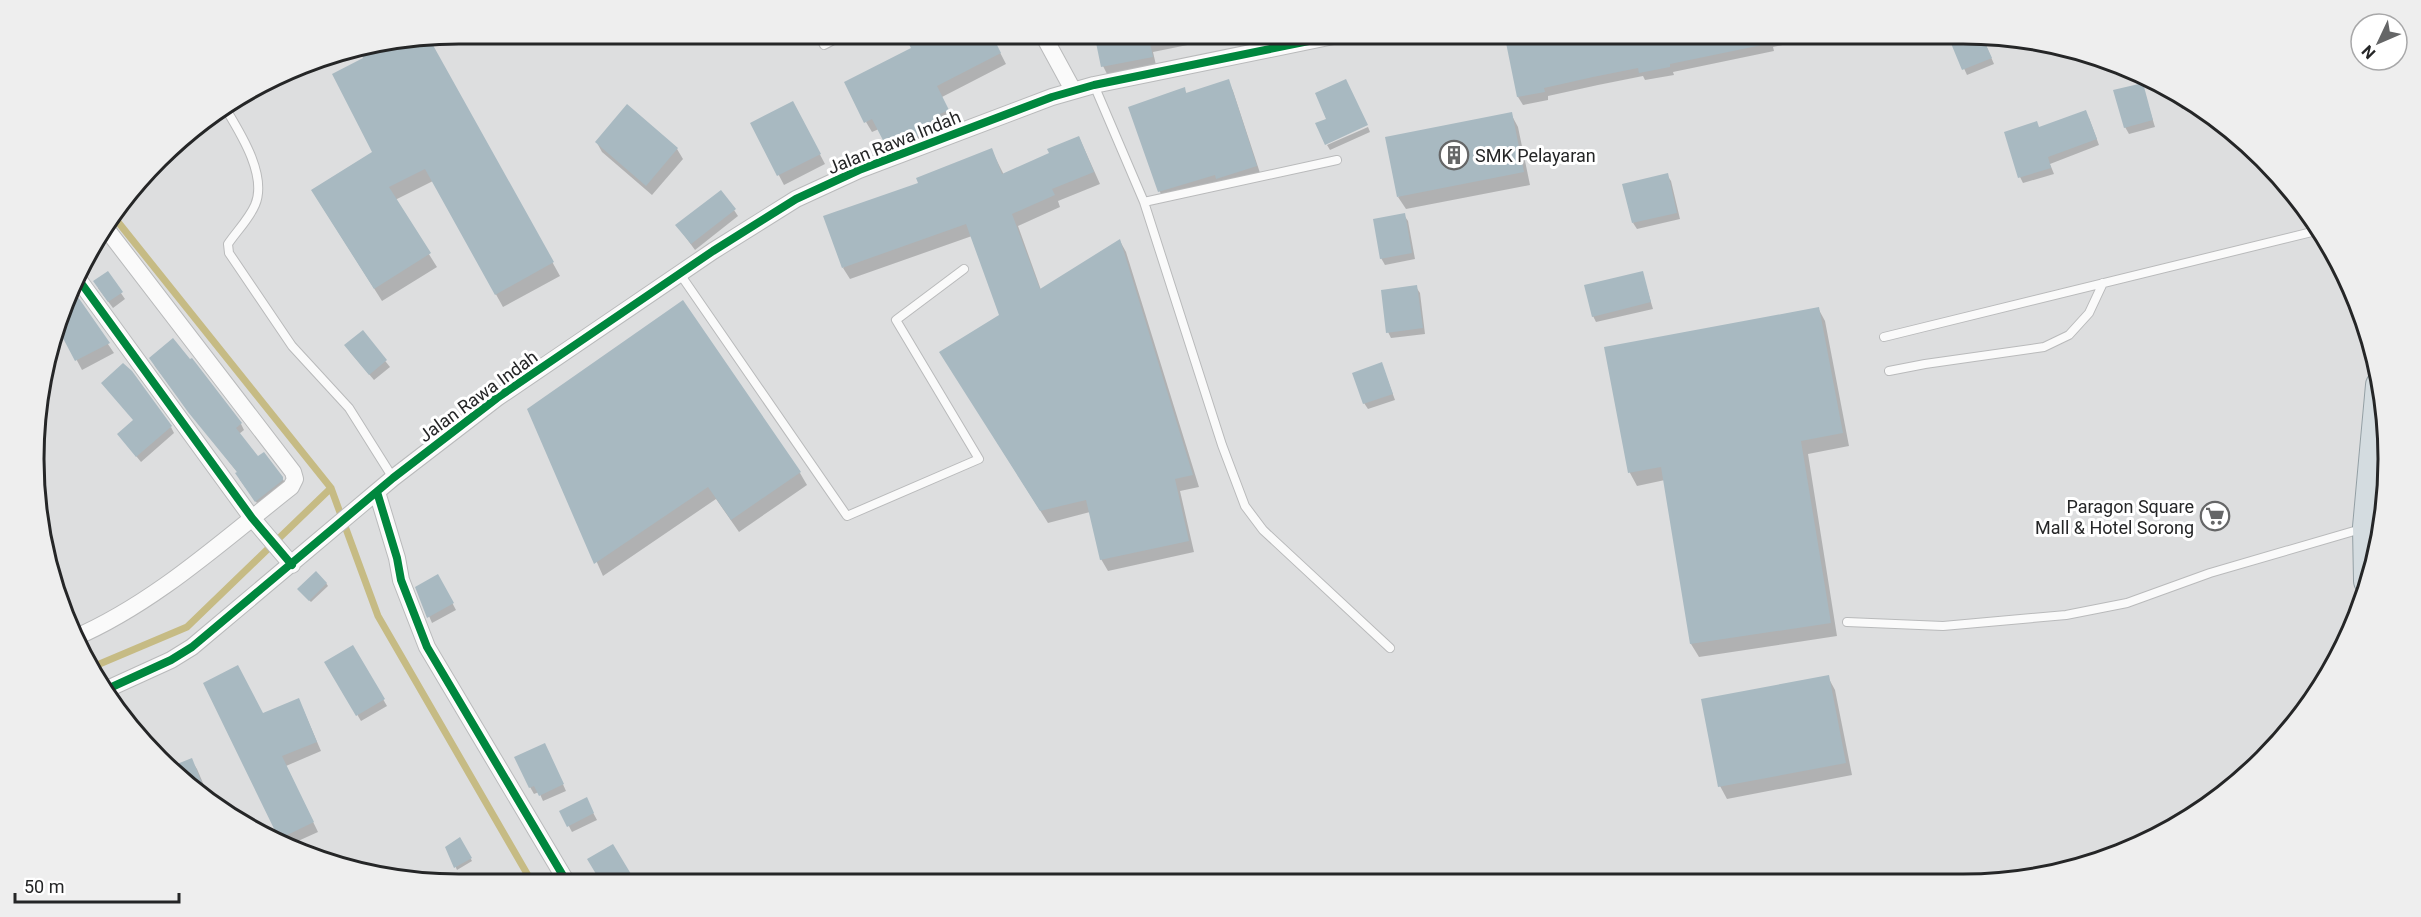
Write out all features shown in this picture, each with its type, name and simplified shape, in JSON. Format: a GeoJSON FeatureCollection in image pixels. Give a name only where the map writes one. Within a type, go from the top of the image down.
{"type":"FeatureCollection","features":[{"type":"Feature","properties":{"kind":"highway"},"geometry":{"type":"LineString","coordinates":[[2367,549],[2367,527],[2376,425]]}},
{"type":"Feature","properties":{"kind":"street"},"geometry":{"type":"LineString","coordinates":[[1048,44],[1073,90]]}},
{"type":"Feature","properties":{"kind":"street","name":"Jalan Rawa Indah"},"geometry":{"type":"LineString","coordinates":[[288,560],[326,537],[393,478],[497,398],[776,210],[843,177],[1073,90],[1270,44]]}},
{"type":"Feature","properties":{"kind":"street"},"geometry":{"type":"LineString","coordinates":[[83,634],[98,628],[159,590],[256,523],[291,487],[295,479],[293,471],[110,233]]}},
{"type":"Feature","properties":{"kind":"street"},"geometry":{"type":"LineString","coordinates":[[82,284],[256,523],[288,560],[192,647],[171,660],[112,687]]}},
{"type":"Feature","properties":{"kind":"street"},"geometry":{"type":"LineString","coordinates":[[377,492],[397,558],[401,580],[427,648],[562,874]]}},
{"type":"Feature","properties":{"kind":"lane"},"geometry":{"type":"LineString","coordinates":[[1094,85],[1144,202],[1222,445],[1245,506],[1263,530],[1390,648]]}},
{"type":"Feature","properties":{"kind":"lane"},"geometry":{"type":"LineString","coordinates":[[228,113],[248,147],[258,187],[254,209],[228,244],[229,253],[292,346],[349,408],[393,478]]}},
{"type":"Feature","properties":{"kind":"lane"},"geometry":{"type":"LineString","coordinates":[[1144,202],[1337,160]]}},
{"type":"Feature","properties":{"kind":"lane"},"geometry":{"type":"LineString","coordinates":[[1884,337],[2311,232]]}},
{"type":"Feature","properties":{"kind":"lane"},"geometry":{"type":"LineString","coordinates":[[680,274],[847,516],[979,459],[896,320],[964,269]]}},
{"type":"Feature","properties":{"kind":"lane"},"geometry":{"type":"LineString","coordinates":[[1889,372],[1925,364],[2044,347],[2069,335],[2089,312],[2103,283]]}},
{"type":"Feature","properties":{"kind":"lane"},"geometry":{"type":"LineString","coordinates":[[1847,622],[1943,626],[2066,615],[2127,603],[2211,573],[2367,527]]}},
{"type":"Feature","properties":{"kind":"building"},"geometry":{"type":"Polygon","coordinates":[[[432,44],[554,262],[495,295],[425,169],[389,187],[431,253],[374,289],[311,190],[372,152],[332,74],[363,58],[362,55],[378,51],[432,44]]]}},
{"type":"Feature","properties":{"kind":"building"},"geometry":{"type":"Polygon","coordinates":[[[909,44],[996,44],[1001,53],[937,86],[949,110],[940,114],[946,125],[887,148],[872,119],[864,123],[844,82],[911,48],[909,44]]]}},
{"type":"Feature","properties":{"kind":"building"},"geometry":{"type":"Polygon","coordinates":[[[1096,44],[1150,44],[1153,57],[1101,67],[1096,44]]]}},
{"type":"Feature","properties":{"kind":"building"},"geometry":{"type":"Polygon","coordinates":[[[1506,44],[1767,44],[1670,64],[1670,67],[1639,73],[1638,68],[1593,77],[1544,88],[1545,92],[1517,97],[1506,44]]]}},
{"type":"Feature","properties":{"kind":"building"},"geometry":{"type":"Polygon","coordinates":[[[1951,44],[1986,44],[1992,58],[1962,70],[1951,44]]]}},
{"type":"Feature","properties":{"kind":"building"},"geometry":{"type":"Polygon","coordinates":[[[1229,79],[1257,166],[1216,179],[1215,175],[1158,192],[1128,107],[1185,87],[1186,93],[1229,79]]]}},
{"type":"Feature","properties":{"kind":"building"},"geometry":{"type":"Polygon","coordinates":[[[1346,79],[1368,125],[1325,145],[1315,123],[1326,119],[1315,93],[1346,79]]]}},
{"type":"Feature","properties":{"kind":"building"},"geometry":{"type":"Polygon","coordinates":[[[2141,84],[2144,85],[2153,120],[2124,128],[2113,90],[2141,84]]]}},
{"type":"Feature","properties":{"kind":"building"},"geometry":{"type":"Polygon","coordinates":[[[793,101],[821,154],[777,176],[750,123],[793,101]]]}},
{"type":"Feature","properties":{"kind":"building"},"geometry":{"type":"Polygon","coordinates":[[[627,104],[678,148],[646,186],[595,142],[627,104]]]}},
{"type":"Feature","properties":{"kind":"building"},"geometry":{"type":"Polygon","coordinates":[[[2086,110],[2097,139],[2048,157],[2051,168],[2018,178],[2004,132],[2037,121],[2039,127],[2086,110]]]}},
{"type":"Feature","properties":{"kind":"building","name":"SMK Pelayaran"},"geometry":{"type":"Polygon","coordinates":[[[1512,112],[1524,172],[1397,197],[1385,137],[1512,112]]]}},
{"type":"Feature","properties":{"kind":"building"},"geometry":{"type":"Polygon","coordinates":[[[1079,136],[1094,172],[1052,189],[1055,195],[1012,214],[1040,289],[1120,239],[1193,475],[1175,479],[1189,541],[1100,560],[1086,500],[1040,511],[939,352],[999,315],[966,224],[842,268],[823,216],[918,183],[916,178],[992,148],[1002,174],[1049,153],[1047,149],[1079,136]]]}},
{"type":"Feature","properties":{"kind":"building"},"geometry":{"type":"Polygon","coordinates":[[[1668,173],[1677,213],[1632,223],[1622,184],[1668,173]]]}},
{"type":"Feature","properties":{"kind":"building"},"geometry":{"type":"Polygon","coordinates":[[[721,190],[736,209],[691,244],[675,225],[721,190]]]}},
{"type":"Feature","properties":{"kind":"building"},"geometry":{"type":"Polygon","coordinates":[[[1405,213],[1412,253],[1380,259],[1373,219],[1405,213]]]}},
{"type":"Feature","properties":{"kind":"building"},"geometry":{"type":"Polygon","coordinates":[[[108,271],[123,292],[108,302],[93,281],[108,271]]]}},
{"type":"Feature","properties":{"kind":"building"},"geometry":{"type":"Polygon","coordinates":[[[1643,271],[1651,302],[1592,317],[1584,285],[1643,271]]]}},
{"type":"Feature","properties":{"kind":"building"},"geometry":{"type":"Polygon","coordinates":[[[1417,285],[1423,328],[1386,333],[1381,290],[1417,285]]]}},
{"type":"Feature","properties":{"kind":"building"},"geometry":{"type":"Polygon","coordinates":[[[78,297],[110,343],[75,361],[62,337],[78,297]]]}},
{"type":"Feature","properties":{"kind":"building"},"geometry":{"type":"Polygon","coordinates":[[[683,300],[801,472],[731,520],[708,487],[594,564],[527,409],[683,300]]]}},
{"type":"Feature","properties":{"kind":"building"},"geometry":{"type":"Polygon","coordinates":[[[1819,307],[1843,433],[1801,441],[1831,623],[1690,644],[1661,467],[1628,473],[1604,347],[1819,307]]]}},
{"type":"Feature","properties":{"kind":"building"},"geometry":{"type":"Polygon","coordinates":[[[363,330],[387,360],[369,375],[344,345],[363,330]]]}},
{"type":"Feature","properties":{"kind":"building"},"geometry":{"type":"Polygon","coordinates":[[[173,338],[190,359],[192,358],[242,423],[236,428],[258,456],[264,452],[283,477],[283,480],[255,502],[235,473],[237,472],[188,412],[149,358],[173,338]]]}},
{"type":"Feature","properties":{"kind":"building"},"geometry":{"type":"Polygon","coordinates":[[[1382,362],[1393,394],[1363,404],[1352,373],[1382,362]]]}},
{"type":"Feature","properties":{"kind":"building"},"geometry":{"type":"Polygon","coordinates":[[[123,363],[132,371],[172,426],[136,457],[117,434],[133,420],[101,383],[123,363]]]}},
{"type":"Feature","properties":{"kind":"building"},"geometry":{"type":"Polygon","coordinates":[[[316,571],[327,583],[309,601],[297,589],[316,571]]]}},
{"type":"Feature","properties":{"kind":"building"},"geometry":{"type":"Polygon","coordinates":[[[438,574],[454,603],[427,618],[415,587],[438,574]]]}},
{"type":"Feature","properties":{"kind":"building"},"geometry":{"type":"Polygon","coordinates":[[[353,645],[385,699],[356,716],[324,662],[353,645]]]}},
{"type":"Feature","properties":{"kind":"building"},"geometry":{"type":"Polygon","coordinates":[[[238,665],[263,713],[299,698],[317,742],[282,756],[314,822],[286,836],[275,831],[203,683],[238,665]]]}},
{"type":"Feature","properties":{"kind":"building"},"geometry":{"type":"Polygon","coordinates":[[[1829,675],[1846,763],[1718,787],[1701,699],[1829,675]]]}},
{"type":"Feature","properties":{"kind":"building"},"geometry":{"type":"Polygon","coordinates":[[[545,743],[564,784],[539,796],[534,786],[529,788],[514,757],[545,743]]]}},
{"type":"Feature","properties":{"kind":"building"},"geometry":{"type":"Polygon","coordinates":[[[192,758],[203,786],[185,771],[177,764],[192,758]]]}},
{"type":"Feature","properties":{"kind":"building"},"geometry":{"type":"Polygon","coordinates":[[[587,797],[594,813],[567,827],[559,811],[587,797]]]}},
{"type":"Feature","properties":{"kind":"building"},"geometry":{"type":"Polygon","coordinates":[[[460,837],[472,858],[454,868],[445,847],[460,837]]]}},
{"type":"Feature","properties":{"kind":"building"},"geometry":{"type":"Polygon","coordinates":[[[613,844],[631,874],[596,874],[587,859],[613,844]]]}},
{"type":"Feature","properties":{"kind":"waterway"},"geometry":{"type":"LineString","coordinates":[[118,222],[331,488],[378,616],[527,874]]}},
{"type":"Feature","properties":{"kind":"waterway"},"geometry":{"type":"LineString","coordinates":[[98,665],[187,627],[331,488]]}},
{"type":"Feature","properties":{"kind":"cycle path"},"geometry":{"type":"LineString","coordinates":[[112,687],[171,660],[192,647],[393,478],[497,398],[713,251],[796,199],[859,170],[1052,97],[1094,85],[1294,44]]}},
{"type":"Feature","properties":{"kind":"cycle path"},"geometry":{"type":"LineString","coordinates":[[82,284],[252,518],[292,565]]}},
{"type":"Feature","properties":{"kind":"cycle path"},"geometry":{"type":"LineString","coordinates":[[377,492],[397,558],[401,580],[427,647],[562,874]]}},
{"type":"Feature","properties":{"kind":"place","name":"SMK Pelayaran"},"geometry":{"type":"Point","coordinates":[1454,155]}},
{"type":"Feature","properties":{"kind":"place","name":"Paragon Square Mall & Hotel Sorong"},"geometry":{"type":"Point","coordinates":[2215,516]}}]}
